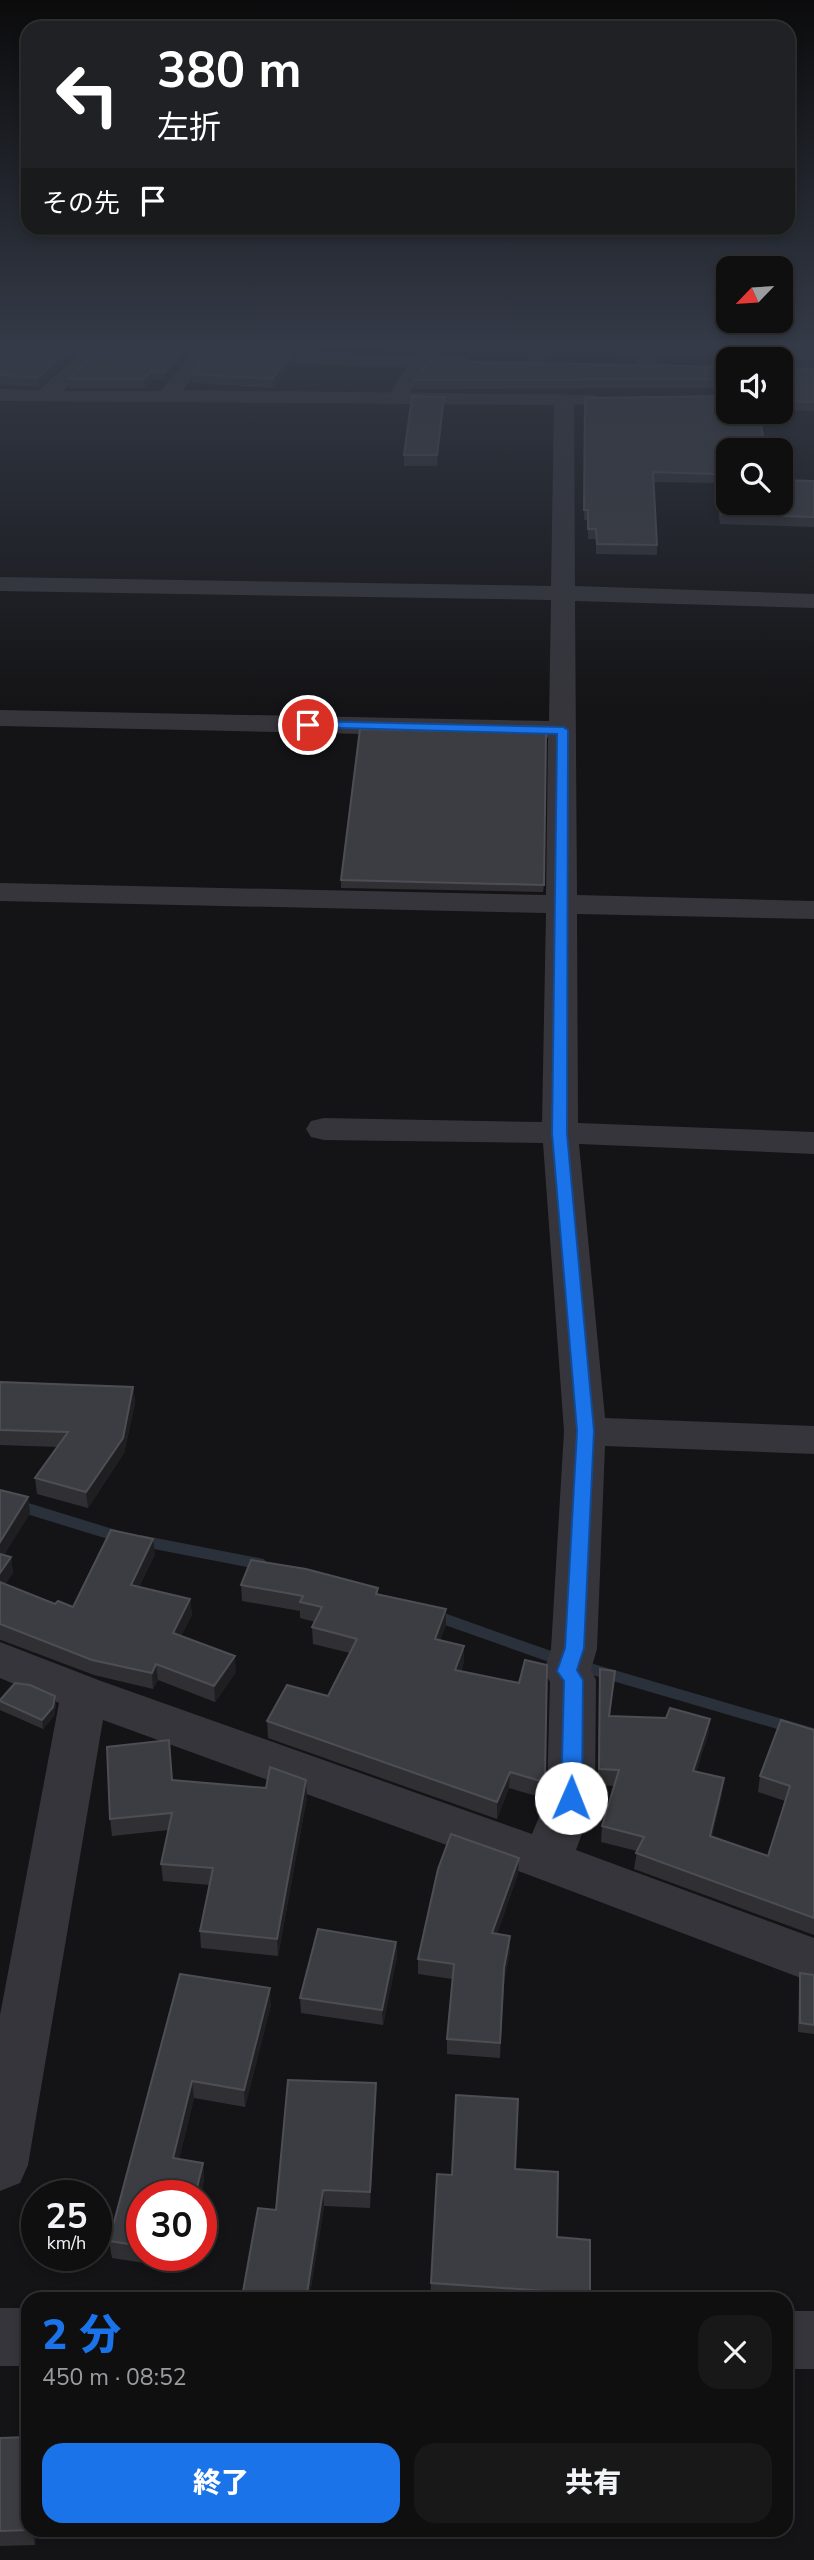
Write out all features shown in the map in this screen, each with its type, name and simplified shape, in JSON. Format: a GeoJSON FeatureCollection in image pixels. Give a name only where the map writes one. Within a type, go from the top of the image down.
{"type":"FeatureCollection","features":[{"type":"Feature","properties":{"kind":"street"},"geometry":{"type":"LineString","coordinates":[[547,1860],[571,1798],[571,1660],[585,1431],[559,1133],[564,465]]}},
{"type":"Feature","properties":{"kind":"street"},"geometry":{"type":"LineString","coordinates":[[0,584],[472,591],[814,601]]}},
{"type":"Feature","properties":{"kind":"street"},"geometry":{"type":"LineString","coordinates":[[0,718],[563,730]]}},
{"type":"Feature","properties":{"kind":"street"},"geometry":{"type":"LineString","coordinates":[[0,892],[561,902],[814,910]]}},
{"type":"Feature","properties":{"kind":"street"},"geometry":{"type":"LineString","coordinates":[[324,1129],[559,1133],[814,1143]]}},
{"type":"Feature","properties":{"kind":"street"},"geometry":{"type":"LineString","coordinates":[[585,1431],[814,1440]]}},
{"type":"Feature","properties":{"kind":"street"},"geometry":{"type":"LineString","coordinates":[[0,1660],[84,1694],[547,1860],[814,1961]]}},
{"type":"Feature","properties":{"kind":"street"},"geometry":{"type":"LineString","coordinates":[[0,2165],[84,1694]]}},
{"type":"Feature","properties":{"kind":"street"},"geometry":{"type":"LineString","coordinates":[[0,2337],[21,2337]]}},
{"type":"Feature","properties":{"kind":"street"},"geometry":{"type":"LineString","coordinates":[[793,2340],[814,2340]]}},
{"type":"Feature","properties":{"kind":"building"},"geometry":{"type":"Polygon","coordinates":[[[584,465],[716,465],[716,481],[715,474],[653,472],[657,545],[597,544],[596,529],[588,529],[588,510],[584,510],[584,465]]]}},
{"type":"Feature","properties":{"kind":"building"},"geometry":{"type":"Polygon","coordinates":[[[793,480],[814,481],[814,517],[752,515],[793,515],[793,480]]]}},
{"type":"Feature","properties":{"kind":"building"},"geometry":{"type":"Polygon","coordinates":[[[360,729],[546,733],[544,885],[341,880],[360,729]]]}},
{"type":"Feature","properties":{"kind":"building"},"geometry":{"type":"Polygon","coordinates":[[[0,1382],[133,1387],[123,1438],[86,1492],[35,1478],[68,1432],[0,1430],[0,1382]]]}},
{"type":"Feature","properties":{"kind":"building"},"geometry":{"type":"Polygon","coordinates":[[[0,1490],[28,1497],[0,1542],[0,1490]]]}},
{"type":"Feature","properties":{"kind":"building"},"geometry":{"type":"Polygon","coordinates":[[[111,1530],[153,1539],[131,1585],[190,1599],[173,1633],[235,1656],[214,1686],[156,1664],[152,1673],[92,1660],[0,1624],[0,1582],[55,1604],[58,1601],[73,1607],[111,1530]]]}},
{"type":"Feature","properties":{"kind":"building"},"geometry":{"type":"Polygon","coordinates":[[[0,1554],[11,1557],[0,1573],[0,1554]]]}},
{"type":"Feature","properties":{"kind":"building"},"geometry":{"type":"Polygon","coordinates":[[[251,1560],[306,1569],[378,1588],[376,1594],[446,1609],[435,1639],[464,1646],[455,1670],[519,1683],[525,1660],[547,1665],[544,1782],[510,1772],[497,1802],[267,1721],[287,1685],[328,1696],[357,1639],[312,1627],[322,1607],[300,1602],[303,1596],[241,1585],[251,1560]]]}},
{"type":"Feature","properties":{"kind":"building"},"geometry":{"type":"Polygon","coordinates":[[[600,1669],[615,1671],[609,1716],[666,1718],[670,1708],[710,1719],[693,1771],[724,1778],[710,1836],[768,1856],[790,1786],[760,1776],[781,1720],[814,1730],[814,1918],[636,1853],[644,1837],[602,1826],[619,1770],[599,1769],[600,1669]]]}},
{"type":"Feature","properties":{"kind":"building"},"geometry":{"type":"Polygon","coordinates":[[[15,1683],[30,1685],[55,1696],[53,1707],[42,1720],[0,1701],[15,1683]]]}},
{"type":"Feature","properties":{"kind":"building"},"geometry":{"type":"Polygon","coordinates":[[[169,1740],[172,1780],[266,1788],[270,1767],[306,1780],[277,1939],[200,1931],[213,1868],[161,1864],[172,1813],[110,1819],[107,1747],[169,1740]]]}},
{"type":"Feature","properties":{"kind":"building"},"geometry":{"type":"Polygon","coordinates":[[[451,1834],[519,1858],[492,1933],[510,1936],[504,1968],[500,2043],[447,2039],[454,1964],[418,1959],[438,1869],[451,1834]]]}},
{"type":"Feature","properties":{"kind":"building"},"geometry":{"type":"Polygon","coordinates":[[[318,1929],[396,1942],[382,2010],[300,1998],[318,1929]]]}},
{"type":"Feature","properties":{"kind":"building"},"geometry":{"type":"Polygon","coordinates":[[[800,1973],[814,1975],[814,2025],[800,2023],[800,1973]]]}},
{"type":"Feature","properties":{"kind":"building"},"geometry":{"type":"Polygon","coordinates":[[[180,1974],[270,1988],[244,2090],[192,2081],[173,2158],[203,2163],[199,2180],[126,2180],[126,2244],[112,2241],[112,2230],[180,1974]]]}},
{"type":"Feature","properties":{"kind":"building"},"geometry":{"type":"Polygon","coordinates":[[[288,2080],[376,2083],[370,2192],[323,2190],[307,2292],[243,2292],[258,2208],[276,2210],[288,2080]]]}},
{"type":"Feature","properties":{"kind":"building"},"geometry":{"type":"Polygon","coordinates":[[[456,2095],[518,2099],[515,2169],[558,2172],[557,2237],[590,2240],[590,2292],[431,2283],[437,2174],[452,2175],[456,2095]]]}},
{"type":"Feature","properties":{"kind":"building"},"geometry":{"type":"Polygon","coordinates":[[[21,2437],[21,2530],[0,2531],[0,2438],[21,2437]]]}},
{"type":"Feature","properties":{"kind":"waterway"},"geometry":{"type":"LineString","coordinates":[[0,1500],[120,1537]]}},
{"type":"Feature","properties":{"kind":"waterway"},"geometry":{"type":"LineString","coordinates":[[142,1541],[261,1564]]}},
{"type":"Feature","properties":{"kind":"waterway"},"geometry":{"type":"LineString","coordinates":[[436,1616],[560,1660]]}},
{"type":"Feature","properties":{"kind":"waterway"},"geometry":{"type":"LineString","coordinates":[[581,1666],[814,1734]]}},
{"type":"Feature","properties":{"kind":"route"},"geometry":{"type":"LineString","coordinates":[[308,725],[563,730],[559,1133],[585,1431],[575,1648],[567,1671],[573,1680],[571,1798]]}}]}
